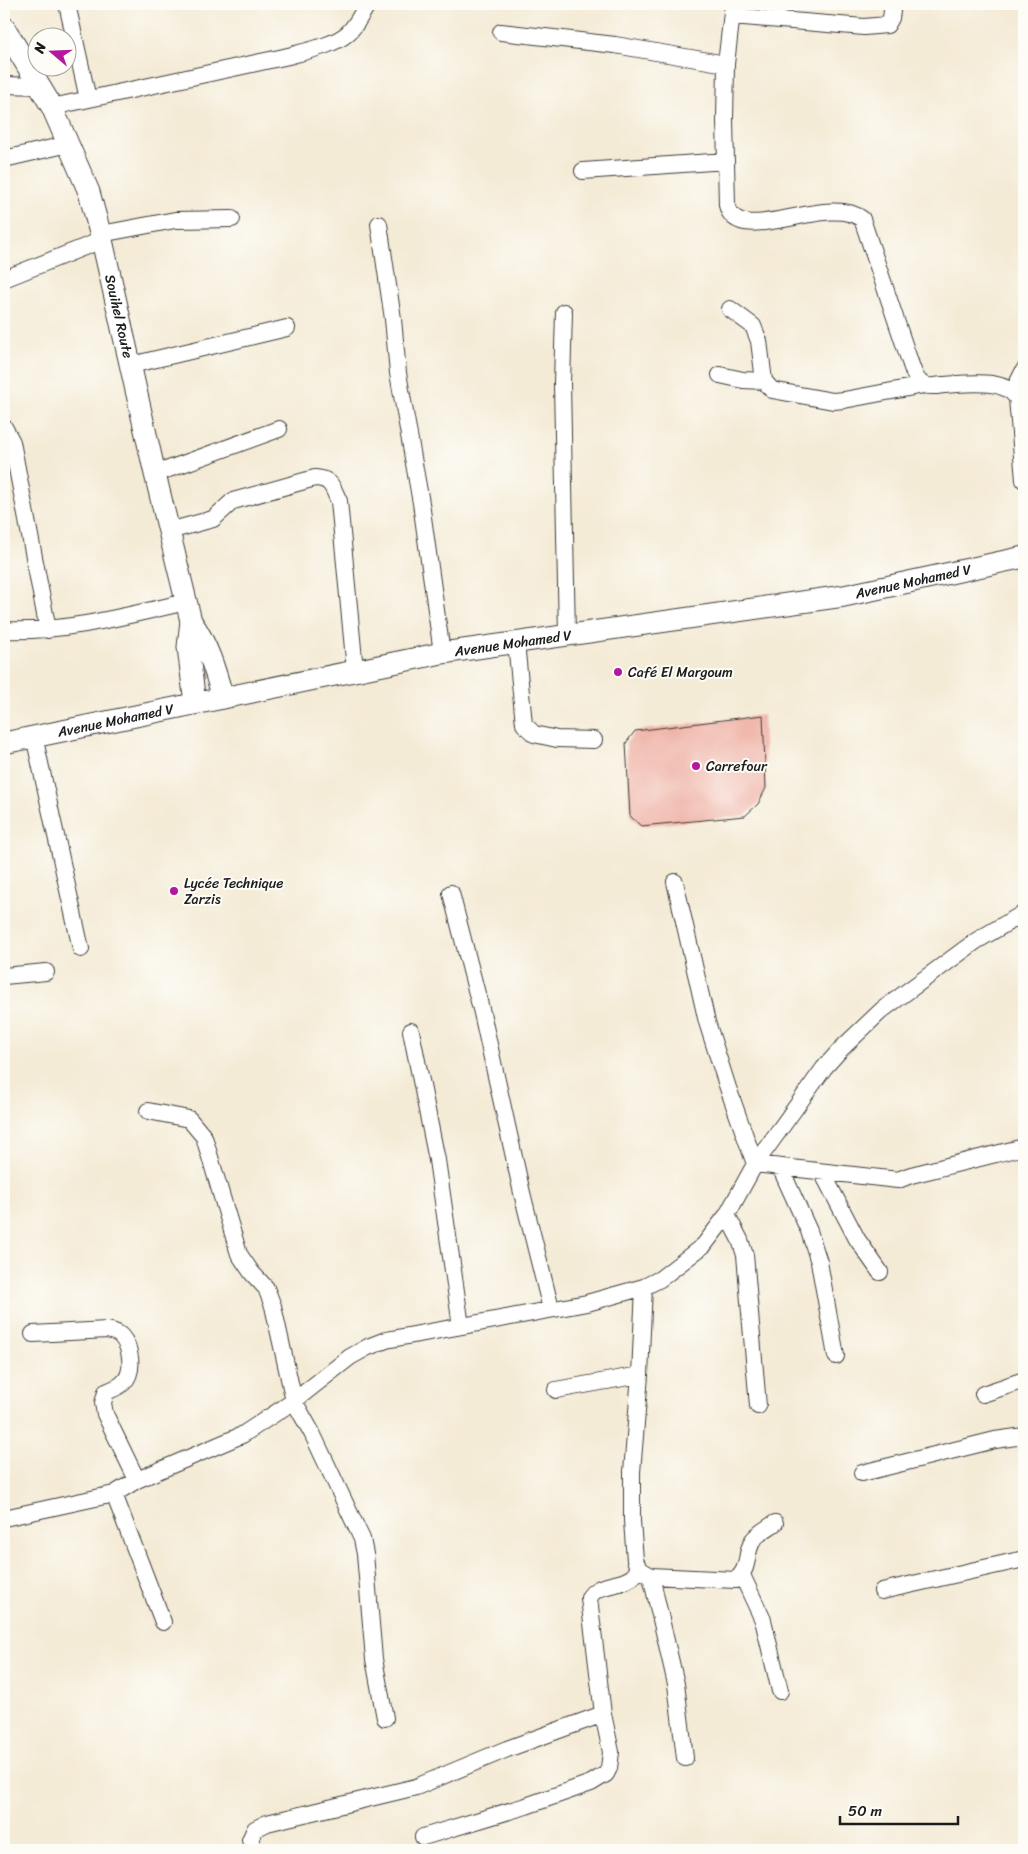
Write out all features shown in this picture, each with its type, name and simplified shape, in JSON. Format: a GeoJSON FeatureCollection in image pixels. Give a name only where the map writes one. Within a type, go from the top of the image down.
{"type":"FeatureCollection","features":[{"type":"Feature","properties":{"kind":"main road","name":"Souihel Route"},"geometry":{"type":"LineString","coordinates":[[4,27],[52,107],[89,192],[189,611]]}},
{"type":"Feature","properties":{"kind":"main road","name":"Avenue Mohamed V"},"geometry":{"type":"LineString","coordinates":[[4,743],[442,653],[844,596],[1024,557]]}},
{"type":"Feature","properties":{"kind":"main road"},"geometry":{"type":"LineString","coordinates":[[189,611],[206,644],[223,698]]}},
{"type":"Feature","properties":{"kind":"main road"},"geometry":{"type":"LineString","coordinates":[[189,611],[188,647],[195,703]]}},
{"type":"Feature","properties":{"kind":"street"},"geometry":{"type":"LineString","coordinates":[[66,4],[88,99]]}},
{"type":"Feature","properties":{"kind":"street"},"geometry":{"type":"LineString","coordinates":[[52,107],[284,56],[334,41],[347,35],[357,23],[368,4]]}},
{"type":"Feature","properties":{"kind":"street"},"geometry":{"type":"LineString","coordinates":[[893,4],[888,25],[864,28],[733,10],[726,64],[727,205],[729,213],[736,220],[749,224],[830,211],[846,212],[862,219],[910,362],[917,380],[924,385]]}},
{"type":"Feature","properties":{"kind":"street"},"geometry":{"type":"LineString","coordinates":[[501,32],[615,45],[726,64]]}},
{"type":"Feature","properties":{"kind":"street"},"geometry":{"type":"LineString","coordinates":[[4,85],[40,86]]}},
{"type":"Feature","properties":{"kind":"street"},"geometry":{"type":"LineString","coordinates":[[4,159],[69,144]]}},
{"type":"Feature","properties":{"kind":"street"},"geometry":{"type":"LineString","coordinates":[[583,172],[726,162]]}},
{"type":"Feature","properties":{"kind":"street"},"geometry":{"type":"LineString","coordinates":[[4,279],[101,237],[175,220],[232,219]]}},
{"type":"Feature","properties":{"kind":"street"},"geometry":{"type":"LineString","coordinates":[[379,224],[393,319],[398,373],[421,503],[442,653]]}},
{"type":"Feature","properties":{"kind":"street"},"geometry":{"type":"LineString","coordinates":[[730,309],[753,326],[759,342],[764,382],[772,390],[833,401],[857,399],[924,385],[996,384],[1006,387],[1017,398],[1024,480]]}},
{"type":"Feature","properties":{"kind":"street"},"geometry":{"type":"LineString","coordinates":[[564,312],[562,384],[567,635]]}},
{"type":"Feature","properties":{"kind":"street"},"geometry":{"type":"LineString","coordinates":[[131,365],[287,328]]}},
{"type":"Feature","properties":{"kind":"street"},"geometry":{"type":"LineString","coordinates":[[1013,392],[1024,370]]}},
{"type":"Feature","properties":{"kind":"street"},"geometry":{"type":"LineString","coordinates":[[720,375],[764,382]]}},
{"type":"Feature","properties":{"kind":"street"},"geometry":{"type":"LineString","coordinates":[[4,427],[12,442],[48,630]]}},
{"type":"Feature","properties":{"kind":"street"},"geometry":{"type":"LineString","coordinates":[[155,474],[279,429]]}},
{"type":"Feature","properties":{"kind":"street"},"geometry":{"type":"LineString","coordinates":[[169,531],[209,521],[219,516],[233,501],[245,497],[315,478],[324,479],[330,483],[339,501],[355,670]]}},
{"type":"Feature","properties":{"kind":"street"},"geometry":{"type":"LineString","coordinates":[[4,630],[48,630],[189,611]]}},
{"type":"Feature","properties":{"kind":"street"},"geometry":{"type":"LineString","coordinates":[[516,642],[524,724],[534,734],[557,740],[594,740]]}},
{"type":"Feature","properties":{"kind":"street"},"geometry":{"type":"LineString","coordinates":[[34,736],[81,949]]}},
{"type":"Feature","properties":{"kind":"street"},"geometry":{"type":"LineString","coordinates":[[675,882],[707,1022],[755,1164]]}},
{"type":"Feature","properties":{"kind":"street"},"geometry":{"type":"LineString","coordinates":[[451,893],[482,1013],[522,1193],[551,1309]]}},
{"type":"Feature","properties":{"kind":"street"},"geometry":{"type":"LineString","coordinates":[[4,1518],[114,1494],[137,1480],[242,1435],[294,1401],[350,1357],[386,1340],[587,1302],[644,1287],[682,1263],[704,1245],[727,1215],[755,1164],[824,1068],[841,1049],[882,1010],[976,941],[1024,913]]}},
{"type":"Feature","properties":{"kind":"street"},"geometry":{"type":"LineString","coordinates":[[4,976],[46,972]]}},
{"type":"Feature","properties":{"kind":"street"},"geometry":{"type":"LineString","coordinates":[[411,1031],[437,1160],[461,1326]]}},
{"type":"Feature","properties":{"kind":"street"},"geometry":{"type":"LineString","coordinates":[[148,1111],[189,1119],[204,1137],[239,1254],[252,1273],[266,1288],[273,1306],[294,1401],[312,1433],[362,1538],[374,1659],[385,1718]]}},
{"type":"Feature","properties":{"kind":"street"},"geometry":{"type":"LineString","coordinates":[[755,1164],[898,1180],[911,1175],[1024,1147]]}},
{"type":"Feature","properties":{"kind":"street"},"geometry":{"type":"LineString","coordinates":[[780,1167],[809,1231],[820,1262],[836,1356]]}},
{"type":"Feature","properties":{"kind":"street"},"geometry":{"type":"LineString","coordinates":[[822,1172],[857,1239],[880,1272]]}},
{"type":"Feature","properties":{"kind":"street"},"geometry":{"type":"LineString","coordinates":[[727,1215],[740,1240],[745,1255],[758,1406]]}},
{"type":"Feature","properties":{"kind":"street"},"geometry":{"type":"LineString","coordinates":[[644,1287],[640,1375],[632,1472],[632,1521],[635,1560],[645,1572],[676,1684],[684,1758]]}},
{"type":"Feature","properties":{"kind":"street"},"geometry":{"type":"LineString","coordinates":[[33,1334],[107,1330],[122,1336],[130,1356],[128,1377],[123,1383],[106,1392],[103,1403],[105,1414],[137,1480]]}},
{"type":"Feature","properties":{"kind":"street"},"geometry":{"type":"LineString","coordinates":[[556,1390],[640,1375]]}},
{"type":"Feature","properties":{"kind":"street"},"geometry":{"type":"LineString","coordinates":[[983,1394],[1024,1380]]}},
{"type":"Feature","properties":{"kind":"street"},"geometry":{"type":"LineString","coordinates":[[862,1473],[996,1440],[1024,1436]]}},
{"type":"Feature","properties":{"kind":"street"},"geometry":{"type":"LineString","coordinates":[[114,1494],[163,1622]]}},
{"type":"Feature","properties":{"kind":"street"},"geometry":{"type":"LineString","coordinates":[[423,1837],[526,1806],[600,1779],[606,1774],[611,1759],[603,1714],[589,1598],[592,1592],[645,1572],[730,1581],[736,1580],[742,1575],[747,1564],[754,1539],[775,1523]]}},
{"type":"Feature","properties":{"kind":"street"},"geometry":{"type":"LineString","coordinates":[[882,1591],[1024,1559]]}},
{"type":"Feature","properties":{"kind":"street"},"geometry":{"type":"LineString","coordinates":[[742,1575],[763,1620],[780,1691]]}},
{"type":"Feature","properties":{"kind":"street"},"geometry":{"type":"LineString","coordinates":[[255,1850],[250,1840],[255,1829],[267,1824],[416,1787],[507,1749],[603,1714]]}},
{"type":"Feature","properties":{"kind":"building","name":"Carrefour"},"geometry":{"type":"Polygon","coordinates":[[[763,715],[766,788],[758,804],[745,816],[641,826],[630,816],[626,743],[635,731],[763,715]]]}},
{"type":"Feature","properties":{"kind":"place","name":"Café El Margoum"},"geometry":{"type":"Point","coordinates":[618,672]}},
{"type":"Feature","properties":{"kind":"place","name":"Carrefour"},"geometry":{"type":"Point","coordinates":[696,766]}},
{"type":"Feature","properties":{"kind":"place","name":"Lycée Technique Zarzis"},"geometry":{"type":"Point","coordinates":[174,891]}}]}
